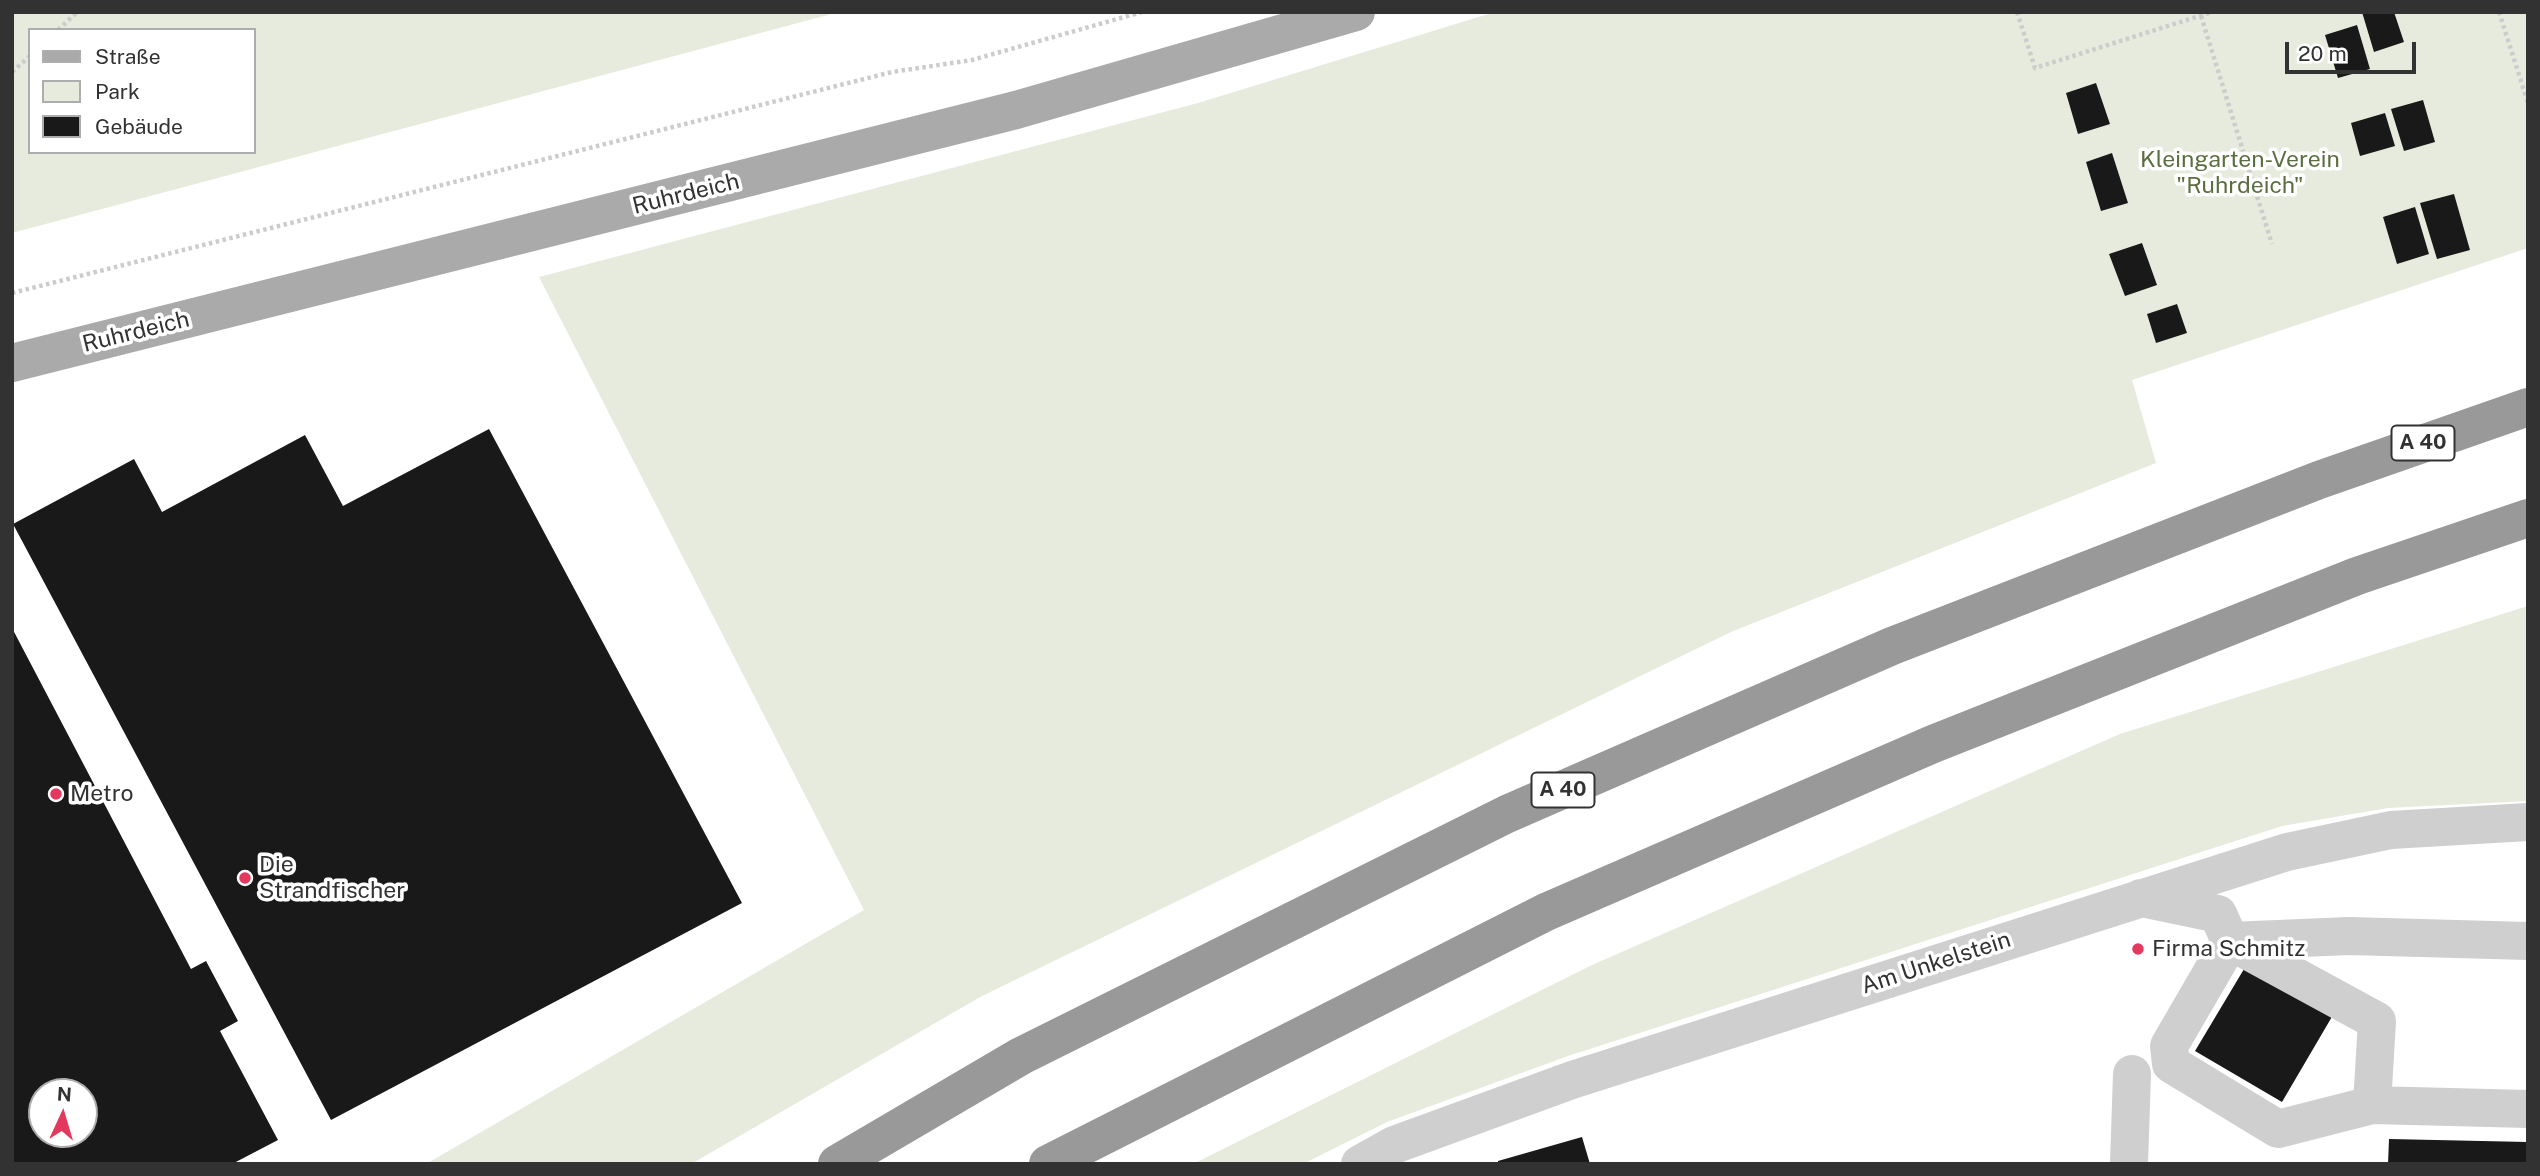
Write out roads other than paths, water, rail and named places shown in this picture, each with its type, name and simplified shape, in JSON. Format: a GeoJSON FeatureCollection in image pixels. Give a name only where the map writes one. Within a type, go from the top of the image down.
{"type":"FeatureCollection","features":[{"type":"Feature","properties":{"kind":"highway","name":"A 40"},"geometry":{"type":"LineString","coordinates":[[836,1164],[1021,1056],[1507,814],[1892,646],[2319,480],[2528,407]]}},
{"type":"Feature","properties":{"kind":"highway"},"geometry":{"type":"LineString","coordinates":[[1048,1164],[1534,919],[1596,891],[1934,744],[2357,576],[2528,518]]}},
{"type":"Feature","properties":{"kind":"main road","name":"Ruhrdeich"},"geometry":{"type":"LineString","coordinates":[[12,363],[1016,110],[1356,12]]}},
{"type":"Feature","properties":{"kind":"street","name":"Am Unkelstein"},"geometry":{"type":"LineString","coordinates":[[1360,1164],[1394,1145],[1572,1080],[2287,852],[2391,830],[2528,822]]}},
{"type":"Feature","properties":{"kind":"street"},"geometry":{"type":"LineString","coordinates":[[2138,898],[2218,914],[2230,941],[2377,1021],[2372,1105]]}},
{"type":"Feature","properties":{"kind":"street"},"geometry":{"type":"LineString","coordinates":[[2230,941],[2349,936],[2528,941]]}},
{"type":"Feature","properties":{"kind":"street"},"geometry":{"type":"LineString","coordinates":[[2230,941],[2169,1046],[2171,1064],[2278,1129],[2372,1105],[2528,1109]]}},
{"type":"Feature","properties":{"kind":"street"},"geometry":{"type":"LineString","coordinates":[[2129,1164],[2132,1074]]}},
{"type":"Feature","properties":{"kind":"place","name":"Metro"},"geometry":{"type":"Point","coordinates":[56,794]}},
{"type":"Feature","properties":{"kind":"place","name":"Die Strandfischer"},"geometry":{"type":"Point","coordinates":[245,878]}},
{"type":"Feature","properties":{"kind":"place","name":"Firma Schmitz"},"geometry":{"type":"Point","coordinates":[2138,949]}},
{"type":"Feature","properties":{"kind":"park label","name":"Kleingarten-Verein \"Ruhrdeich\""},"geometry":{"type":"Point","coordinates":[2240,173]}}]}
